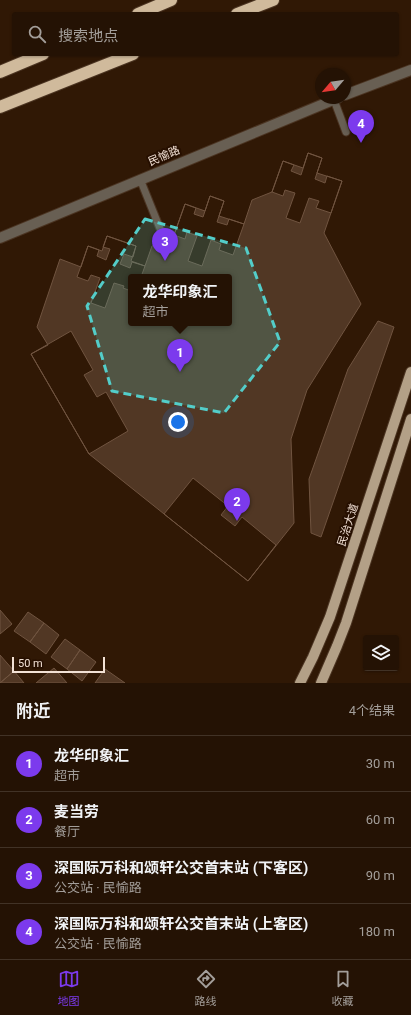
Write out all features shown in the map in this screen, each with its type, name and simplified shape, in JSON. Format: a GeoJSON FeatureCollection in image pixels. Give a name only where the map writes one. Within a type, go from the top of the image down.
{"type":"FeatureCollection","features":[{"type":"Feature","properties":{"kind":"highway"},"geometry":{"type":"LineString","coordinates":[[143,12],[171,0]]}},
{"type":"Feature","properties":{"kind":"highway"},"geometry":{"type":"LineString","coordinates":[[242,12],[273,0]]}},
{"type":"Feature","properties":{"kind":"highway"},"geometry":{"type":"LineString","coordinates":[[0,72],[38,56]]}},
{"type":"Feature","properties":{"kind":"highway"},"geometry":{"type":"LineString","coordinates":[[0,106],[128,56]]}},
{"type":"Feature","properties":{"kind":"main road","name":"民治大道"},"geometry":{"type":"LineString","coordinates":[[300,683],[313,658],[330,617],[411,372]]}},
{"type":"Feature","properties":{"kind":"main road"},"geometry":{"type":"LineString","coordinates":[[321,683],[346,623],[411,419]]}},
{"type":"Feature","properties":{"kind":"main road"},"geometry":{"type":"LineString","coordinates":[[327,683],[328,667]]}},
{"type":"Feature","properties":{"kind":"street"},"geometry":{"type":"LineString","coordinates":[[351,93],[411,70]]}},
{"type":"Feature","properties":{"kind":"street","name":"民愉路"},"geometry":{"type":"LineString","coordinates":[[0,238],[324,104]]}},
{"type":"Feature","properties":{"kind":"lane"},"geometry":{"type":"LineString","coordinates":[[338,104],[346,132]]}},
{"type":"Feature","properties":{"kind":"lane"},"geometry":{"type":"LineString","coordinates":[[140,179],[163,236]]}},
{"type":"Feature","properties":{"kind":"highlighted area"},"geometry":{"type":"Polygon","coordinates":[[[145,219],[246,248],[280,342],[224,413],[112,391],[87,306],[145,219]]]}},
{"type":"Feature","properties":{"kind":"building"},"geometry":{"type":"Polygon","coordinates":[[[308,153],[322,158],[317,173],[342,181],[324,233],[361,304],[307,390],[291,439],[294,523],[248,581],[89,454],[31,354],[48,345],[37,327],[60,259],[81,267],[88,246],[102,251],[107,236],[136,246],[131,261],[145,266],[152,246],[174,235],[185,204],[205,211],[210,196],[224,201],[219,216],[244,224],[252,200],[272,192],[283,161],[303,168],[308,153]]]}},
{"type":"Feature","properties":{"kind":"building"},"geometry":{"type":"Polygon","coordinates":[[[308,153],[322,158],[315,179],[325,183],[327,176],[342,181],[331,213],[316,208],[319,201],[309,198],[300,223],[286,218],[295,193],[285,190],[283,196],[272,192],[283,161],[294,165],[291,171],[301,175],[308,153]]]}},
{"type":"Feature","properties":{"kind":"building"},"geometry":{"type":"Polygon","coordinates":[[[210,196],[224,201],[217,222],[227,225],[229,219],[244,224],[233,255],[219,250],[221,244],[211,240],[202,266],[188,261],[197,236],[187,232],[185,239],[174,235],[185,204],[196,208],[194,214],[203,217],[210,196]]]}},
{"type":"Feature","properties":{"kind":"building"},"geometry":{"type":"Polygon","coordinates":[[[107,236],[136,246],[133,257],[124,254],[120,264],[130,268],[132,262],[145,266],[142,274],[128,274],[128,290],[123,288],[124,286],[114,283],[105,308],[91,303],[100,278],[91,275],[88,281],[77,277],[88,246],[99,250],[97,256],[106,260],[110,249],[103,247],[107,236]]]}},
{"type":"Feature","properties":{"kind":"building"},"geometry":{"type":"Polygon","coordinates":[[[378,321],[394,327],[321,537],[311,533],[309,479],[348,369],[378,321]]]}},
{"type":"Feature","properties":{"kind":"building"},"geometry":{"type":"Polygon","coordinates":[[[71,331],[93,370],[84,375],[97,397],[106,392],[128,431],[89,454],[31,354],[71,331]]]}},
{"type":"Feature","properties":{"kind":"building"},"geometry":{"type":"Polygon","coordinates":[[[193,478],[228,506],[221,515],[235,526],[242,517],[276,545],[248,581],[164,514],[193,478]]]}},
{"type":"Feature","properties":{"kind":"building"},"geometry":{"type":"Polygon","coordinates":[[[0,610],[12,624],[0,634],[0,610]]]}},
{"type":"Feature","properties":{"kind":"building"},"geometry":{"type":"Polygon","coordinates":[[[28,612],[44,623],[30,642],[14,631],[28,612]]]}},
{"type":"Feature","properties":{"kind":"building"},"geometry":{"type":"Polygon","coordinates":[[[44,623],[59,635],[46,654],[30,642],[44,623]]]}},
{"type":"Feature","properties":{"kind":"building"},"geometry":{"type":"Polygon","coordinates":[[[65,639],[80,650],[67,669],[51,657],[65,639]]]}},
{"type":"Feature","properties":{"kind":"building"},"geometry":{"type":"Polygon","coordinates":[[[80,650],[96,662],[82,681],[67,669],[80,650]]]}},
{"type":"Feature","properties":{"kind":"building"},"geometry":{"type":"Polygon","coordinates":[[[0,655],[14,671],[0,683],[0,655]]]}},
{"type":"Feature","properties":{"kind":"building"},"geometry":{"type":"Polygon","coordinates":[[[54,668],[67,683],[36,683],[54,668]]]}},
{"type":"Feature","properties":{"kind":"building"},"geometry":{"type":"Polygon","coordinates":[[[105,669],[125,683],[95,683],[105,669]]]}},
{"type":"Feature","properties":{"kind":"building"},"geometry":{"type":"Polygon","coordinates":[[[14,671],[24,683],[0,683],[14,671]]]}},
{"type":"Feature","properties":{"kind":"place","name":"深国际万科和颂轩公交首末站 (上客区)"},"geometry":{"type":"Point","coordinates":[361,143]}},
{"type":"Feature","properties":{"kind":"place","name":"深国际万科和颂轩公交首末站 (下客区)"},"geometry":{"type":"Point","coordinates":[165,261]}},
{"type":"Feature","properties":{"kind":"place","name":"龙华印象汇"},"geometry":{"type":"Point","coordinates":[180,372]}},
{"type":"Feature","properties":{"kind":"place","name":"麦当劳"},"geometry":{"type":"Point","coordinates":[237,521]}}]}
